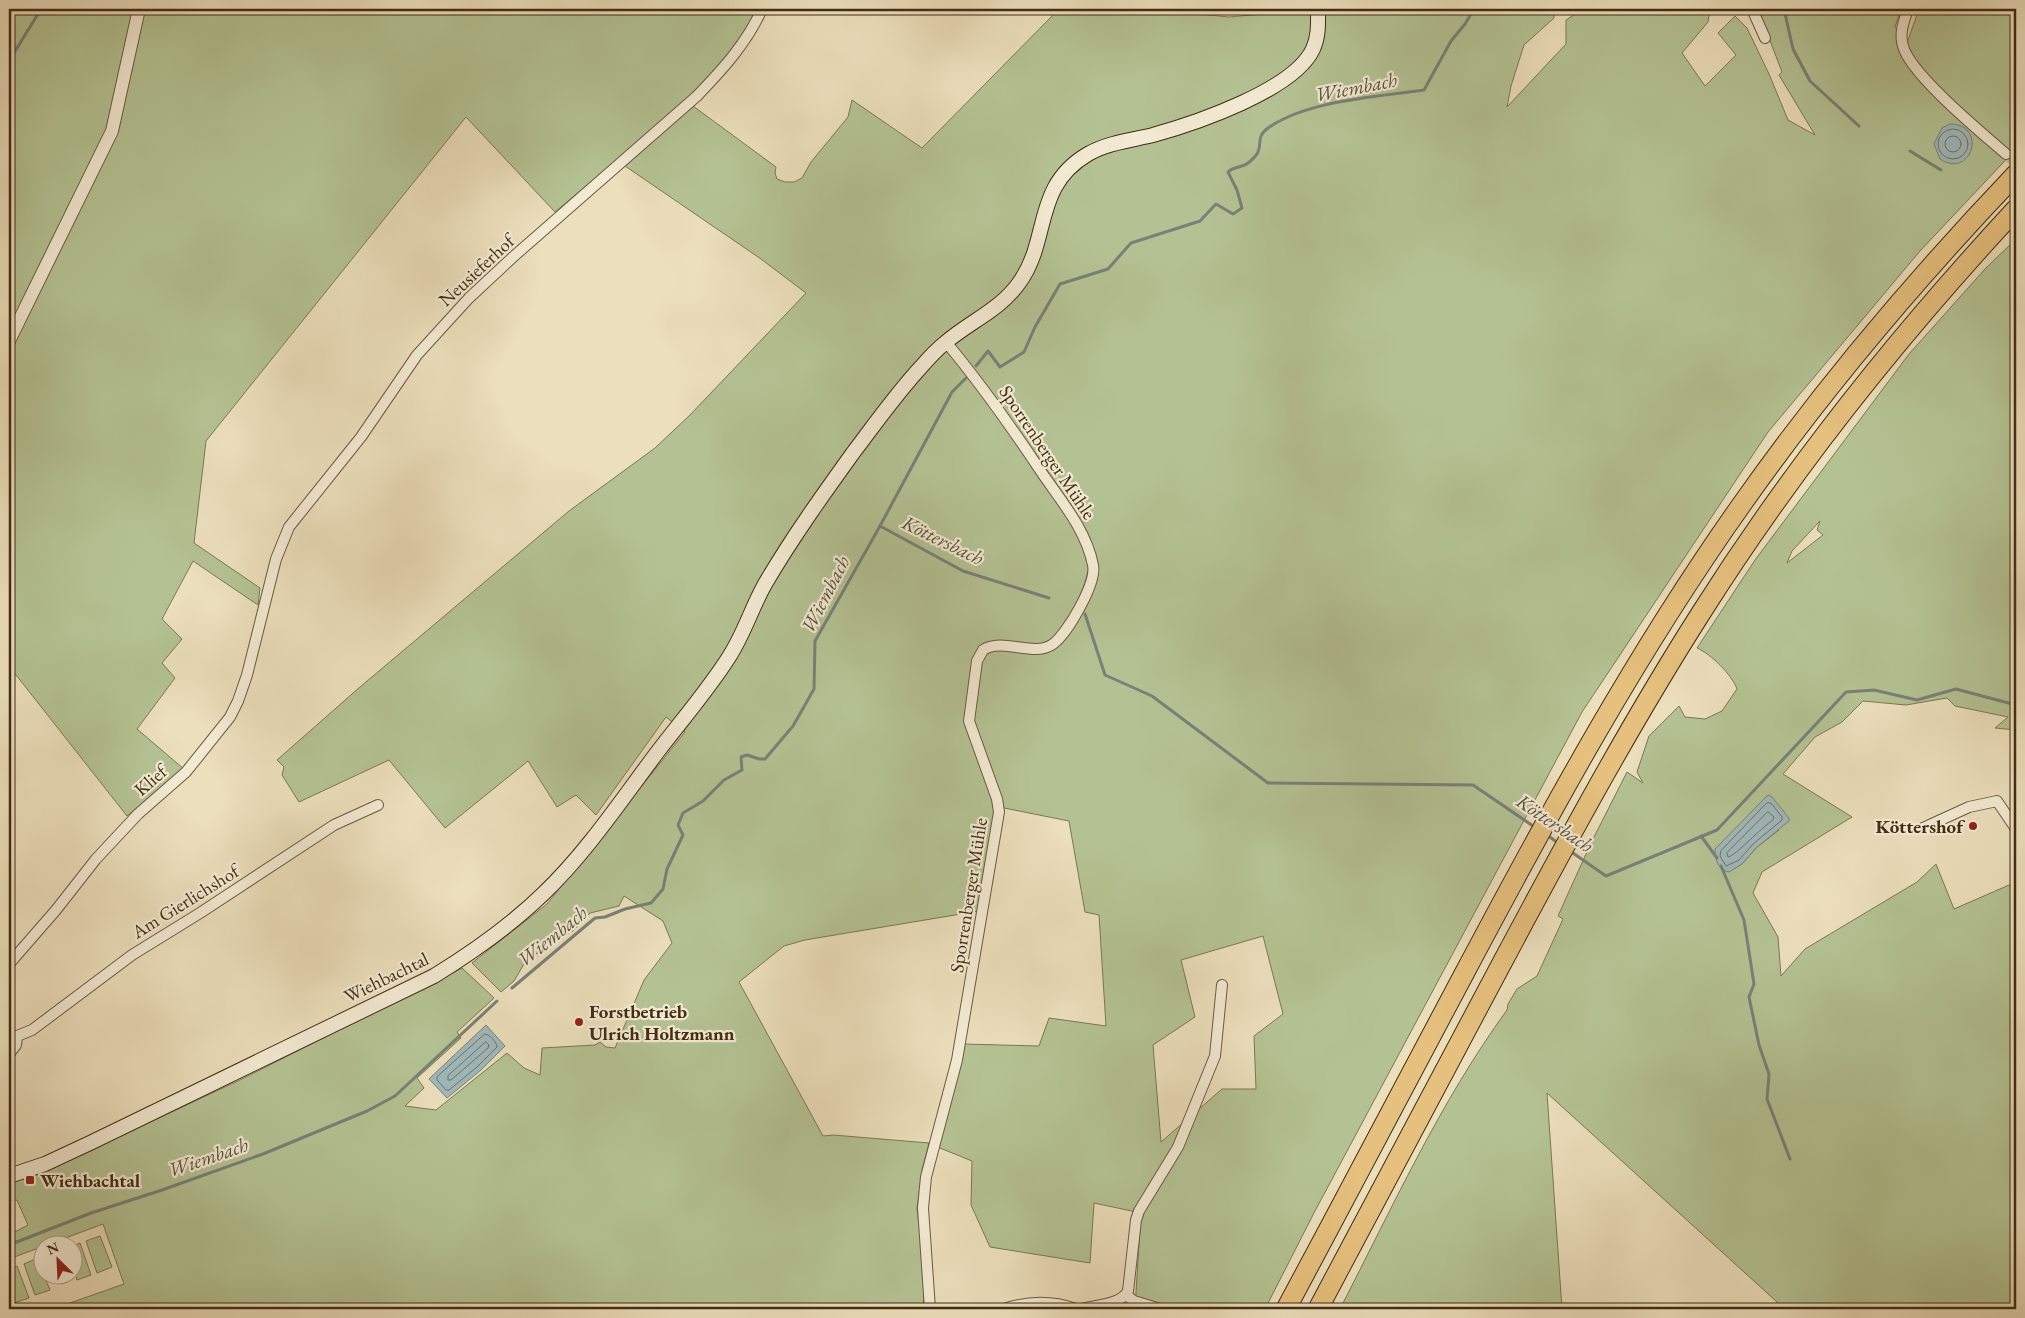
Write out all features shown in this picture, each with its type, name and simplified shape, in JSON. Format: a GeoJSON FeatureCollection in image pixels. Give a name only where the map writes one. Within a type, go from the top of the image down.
{"type":"FeatureCollection","features":[{"type":"Feature","properties":{"kind":"highway"},"geometry":{"type":"LineString","coordinates":[[1286,1309],[1507,893],[1603,718],[1714,544],[1781,450],[1867,340],[1932,264],[2016,174]]}},
{"type":"Feature","properties":{"kind":"highway"},"geometry":{"type":"LineString","coordinates":[[1318,1309],[1531,908],[1628,732],[1713,594],[1807,460],[1914,324],[2016,210]]}},
{"type":"Feature","properties":{"kind":"main road","name":"Wiehbachtal"},"geometry":{"type":"LineString","coordinates":[[9,1176],[45,1164],[90,1143],[434,976],[471,953],[524,912],[577,858],[730,656],[766,582],[824,493],[897,395],[920,367],[946,342],[1004,300],[1019,284],[1031,260],[1049,197],[1066,171],[1092,152],[1204,118],[1245,100],[1287,78],[1304,63],[1312,51],[1317,38],[1318,9]]}},
{"type":"Feature","properties":{"kind":"street"},"geometry":{"type":"LineString","coordinates":[[9,342],[112,131],[139,9]]}},
{"type":"Feature","properties":{"kind":"street","name":"Neusieferhof"},"geometry":{"type":"LineString","coordinates":[[266,596],[276,559],[289,527],[361,437],[416,355],[463,304],[500,269],[696,96],[719,73],[737,51],[762,9]]}},
{"type":"Feature","properties":{"kind":"street"},"geometry":{"type":"LineString","coordinates":[[1752,9],[1765,38]]}},
{"type":"Feature","properties":{"kind":"street"},"geometry":{"type":"LineString","coordinates":[[1908,9],[1902,29],[1902,45],[1909,59],[1952,105],[2006,154]]}},
{"type":"Feature","properties":{"kind":"street","name":"Sporrenberger Mühle"},"geometry":{"type":"LineString","coordinates":[[930,1309],[923,1208],[926,1177],[957,1060],[999,812],[997,799],[969,721],[977,661],[983,650],[994,645],[1041,649],[1054,644],[1063,634],[1081,604],[1091,583],[1094,567],[1082,532],[1069,511],[996,406],[946,342]]}},
{"type":"Feature","properties":{"kind":"street","name":"Klief"},"geometry":{"type":"LineString","coordinates":[[9,964],[56,910],[96,859],[138,814],[186,772],[230,717],[247,675],[266,596]]}},
{"type":"Feature","properties":{"kind":"street"},"geometry":{"type":"LineString","coordinates":[[1923,828],[1969,807],[1997,801],[2016,829]]}},
{"type":"Feature","properties":{"kind":"street","name":"Am Gierlichshof"},"geometry":{"type":"LineString","coordinates":[[9,1054],[16,1045],[13,1036],[32,1030],[132,955],[334,825],[378,805]]}},
{"type":"Feature","properties":{"kind":"street"},"geometry":{"type":"LineString","coordinates":[[1081,1309],[1118,1300],[1126,1295],[1130,1287],[1136,1220],[1139,1210],[1178,1147],[1215,1056],[1222,985]]}},
{"type":"Feature","properties":{"kind":"street"},"geometry":{"type":"LineString","coordinates":[[1126,1295],[1134,1301],[1160,1309]]}},
{"type":"Feature","properties":{"kind":"street"},"geometry":{"type":"LineString","coordinates":[[1004,1309],[1043,1302],[1076,1309]]}},
{"type":"Feature","properties":{"kind":"green space"},"geometry":{"type":"Polygon","coordinates":[[[9,9],[760,9],[734,50],[694,95],[555,212],[466,117],[206,441],[194,543],[260,588],[258,605],[193,561],[162,619],[182,639],[162,663],[175,678],[137,729],[185,770],[127,816],[9,666],[9,9]]]}},
{"type":"Feature","properties":{"kind":"green space"},"geometry":{"type":"Polygon","coordinates":[[[1059,9],[1147,9],[1229,17],[1274,13],[1273,9],[1554,9],[1554,18],[1524,45],[1511,86],[1507,107],[1566,44],[1566,20],[1583,9],[1710,9],[1708,22],[1682,53],[1705,86],[1736,55],[1718,33],[1735,16],[1747,28],[1788,120],[1815,135],[1779,75],[1782,72],[1758,9],[1901,9],[1895,27],[1907,43],[1919,9],[2016,9],[2016,149],[1920,251],[1768,432],[1582,712],[1315,1211],[1265,1309],[1135,1308],[1141,1213],[1094,1203],[1090,1263],[990,1247],[971,1205],[972,1161],[935,1146],[963,1044],[1039,1046],[1049,1018],[1106,1026],[1099,915],[1085,912],[1069,821],[1004,808],[974,721],[977,651],[965,723],[996,809],[979,911],[805,940],[784,946],[739,982],[823,1136],[833,1135],[929,1143],[922,1170],[917,1208],[925,1279],[923,1309],[53,1309],[124,1284],[103,1224],[71,1236],[32,1236],[32,1250],[9,1259],[9,1235],[28,1225],[17,1200],[9,1201],[9,1183],[35,1176],[242,1079],[462,968],[494,998],[457,1032],[461,1038],[417,1078],[424,1088],[405,1106],[436,1110],[507,1053],[524,1068],[540,1075],[542,1048],[595,1045],[600,1042],[606,1047],[615,1048],[644,980],[672,943],[663,921],[624,896],[619,906],[590,913],[573,931],[555,939],[548,949],[528,957],[514,981],[501,992],[472,963],[547,904],[685,732],[666,717],[596,815],[576,795],[557,807],[528,761],[445,828],[389,760],[299,802],[282,775],[284,767],[277,760],[360,687],[569,511],[655,448],[690,415],[806,293],[761,259],[625,166],[693,106],[776,167],[777,179],[785,182],[794,182],[802,178],[811,162],[848,117],[852,100],[922,148],[1059,9]],[[1263,936],[1181,960],[1195,1017],[1153,1045],[1161,1142],[1222,1089],[1256,1089],[1254,1036],[1283,1014],[1263,936]]]}},
{"type":"Feature","properties":{"kind":"green space"},"geometry":{"type":"Polygon","coordinates":[[[2016,239],[2016,730],[1995,728],[2008,717],[1955,706],[1947,698],[1906,705],[1863,701],[1842,722],[1815,737],[1783,774],[1852,817],[1762,872],[1753,893],[1778,937],[1781,976],[1805,949],[1917,882],[1936,864],[1954,909],[2016,882],[2016,1309],[1777,1309],[1777,1302],[1547,1093],[1562,1309],[1340,1309],[1438,1118],[1507,1010],[1508,1004],[1517,989],[1537,976],[1563,919],[1558,916],[1590,845],[1627,772],[1643,783],[1637,772],[1649,736],[1679,706],[1685,717],[1705,719],[1722,711],[1737,689],[1731,678],[1720,666],[1697,648],[1755,560],[1909,354],[1985,269],[2016,239]],[[1820,521],[1792,551],[1787,563],[1823,535],[1817,530],[1820,521]],[[1779,830],[1716,849],[1742,864],[1756,848],[1779,830]]]}},
{"type":"Feature","properties":{"kind":"green space"},"geometry":{"type":"Polygon","coordinates":[[[100,1236],[112,1267],[97,1273],[86,1241],[100,1236]]]}},
{"type":"Feature","properties":{"kind":"green space"},"geometry":{"type":"Polygon","coordinates":[[[82,1249],[91,1275],[82,1278],[82,1249]]]}},
{"type":"Feature","properties":{"kind":"green space"},"geometry":{"type":"Polygon","coordinates":[[[32,1261],[32,1286],[48,1286],[50,1290],[35,1295],[24,1264],[32,1261]]]}},
{"type":"Feature","properties":{"kind":"green space"},"geometry":{"type":"Polygon","coordinates":[[[17,1266],[29,1298],[14,1303],[9,1287],[9,1269],[17,1266]]]}},
{"type":"Feature","properties":{"kind":"water"},"geometry":{"type":"Polygon","coordinates":[[[1950,124],[1962,126],[1969,132],[1972,141],[1967,157],[1960,162],[1951,164],[1940,159],[1934,144],[1942,128],[1950,124]]]}},
{"type":"Feature","properties":{"kind":"water"},"geometry":{"type":"Polygon","coordinates":[[[1768,795],[1771,796],[1789,818],[1789,821],[1756,848],[1742,864],[1729,872],[1725,871],[1718,864],[1715,849],[1768,795]]]}},
{"type":"Feature","properties":{"kind":"water"},"geometry":{"type":"Polygon","coordinates":[[[486,1025],[505,1046],[481,1070],[447,1098],[429,1079],[486,1025]]]}},
{"type":"Feature","properties":{"kind":"waterway"},"geometry":{"type":"LineString","coordinates":[[9,61],[41,9]]}},
{"type":"Feature","properties":{"kind":"waterway","name":"Wiembach"},"geometry":{"type":"LineString","coordinates":[[976,366],[988,351],[1000,367],[1024,352],[1035,327],[1060,284],[1108,269],[1131,243],[1200,221],[1216,204],[1233,214],[1242,208],[1237,190],[1228,172],[1246,165],[1254,158],[1258,152],[1262,134],[1268,128],[1303,111],[1343,101],[1424,90],[1451,41],[1474,9]]}},
{"type":"Feature","properties":{"kind":"waterway"},"geometry":{"type":"LineString","coordinates":[[1784,9],[1793,49],[1810,81],[1859,126]]}},
{"type":"Feature","properties":{"kind":"waterway"},"geometry":{"type":"LineString","coordinates":[[1910,151],[1941,170]]}},
{"type":"Feature","properties":{"kind":"waterway","name":"Wiembach"},"geometry":{"type":"LineString","coordinates":[[512,988],[595,918],[605,917],[625,909],[651,903],[663,889],[667,869],[683,835],[678,825],[683,813],[703,801],[724,780],[742,770],[741,757],[747,755],[765,759],[793,726],[814,689],[815,641],[880,526],[952,392],[966,378]]}},
{"type":"Feature","properties":{"kind":"waterway","name":"Köttersbach"},"geometry":{"type":"LineString","coordinates":[[880,526],[963,571],[1049,598]]}},
{"type":"Feature","properties":{"kind":"waterway","name":"Köttersbach"},"geometry":{"type":"LineString","coordinates":[[1085,614],[1105,675],[1152,696],[1268,783],[1473,785],[1536,828]]}},
{"type":"Feature","properties":{"kind":"waterway","name":"Köttersbach"},"geometry":{"type":"LineString","coordinates":[[1570,851],[1606,876],[1717,830],[1846,692],[1874,690],[1917,700],[1956,689],[2016,705]]}},
{"type":"Feature","properties":{"kind":"waterway","name":"Köttersbach"},"geometry":{"type":"LineString","coordinates":[[1546,834],[1559,844]]}},
{"type":"Feature","properties":{"kind":"waterway"},"geometry":{"type":"LineString","coordinates":[[1701,836],[1717,858]]}},
{"type":"Feature","properties":{"kind":"waterway"},"geometry":{"type":"LineString","coordinates":[[1721,866],[1744,920],[1754,984],[1749,997],[1759,1045],[1769,1074],[1767,1099],[1790,1159]]}},
{"type":"Feature","properties":{"kind":"waterway","name":"Wiembach"},"geometry":{"type":"LineString","coordinates":[[9,1245],[91,1213],[263,1154],[367,1111],[395,1096],[497,1001]]}},
{"type":"Feature","properties":{"kind":"tunnel"},"geometry":{"type":"LineString","coordinates":[[2006,154],[2016,164]]}},
{"type":"Feature","properties":{"kind":"place","name":"Köttershof"},"geometry":{"type":"Point","coordinates":[1973,826]}},
{"type":"Feature","properties":{"kind":"place","name":"Forstbetrieb Ulrich Holtzmann"},"geometry":{"type":"Point","coordinates":[579,1022]}},
{"type":"Feature","properties":{"kind":"place","name":"Wiehbachtal"},"geometry":{"type":"Point","coordinates":[30,1180]}}]}
